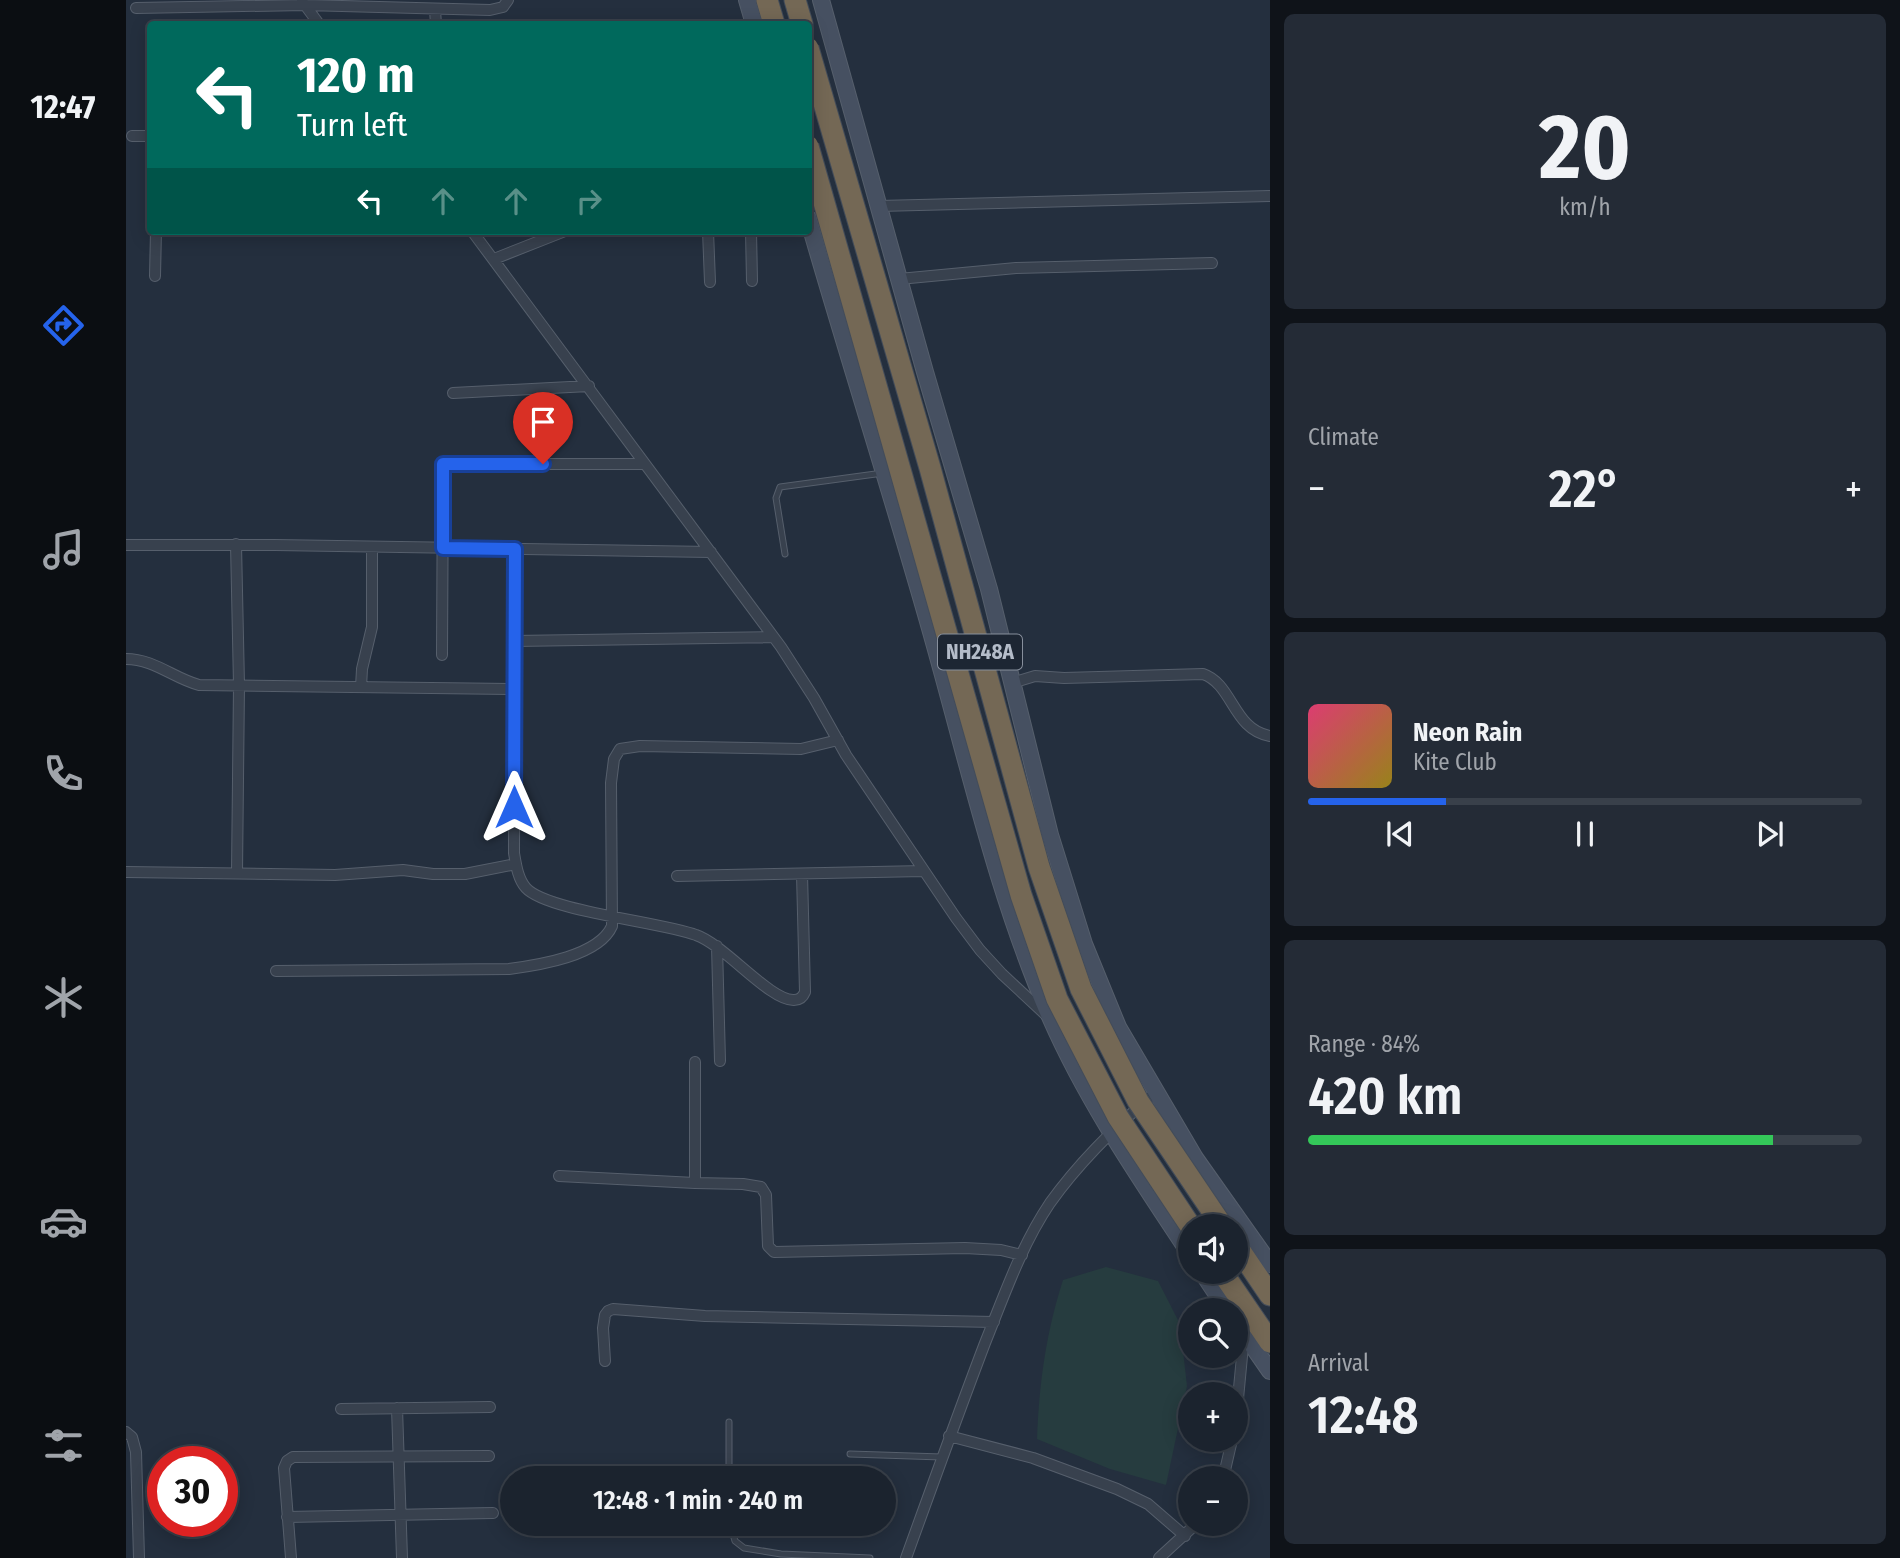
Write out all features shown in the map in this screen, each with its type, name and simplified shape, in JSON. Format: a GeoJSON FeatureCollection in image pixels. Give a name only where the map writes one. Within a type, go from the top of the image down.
{"type":"FeatureCollection","features":[{"type":"Feature","properties":{"kind":"highway"},"geometry":{"type":"LineString","coordinates":[[766,0],[773,21]]}},
{"type":"Feature","properties":{"kind":"highway"},"geometry":{"type":"LineString","coordinates":[[795,0],[801,21]]}},
{"type":"Feature","properties":{"kind":"highway","name":"NH248A"},"geometry":{"type":"LineString","coordinates":[[812,62],[930,468],[1039,867],[1081,989],[1138,1101],[1214,1214]]}},
{"type":"Feature","properties":{"kind":"highway","name":"NH248A"},"geometry":{"type":"LineString","coordinates":[[812,160],[1021,895],[1057,999],[1118,1117],[1182,1214]]}},
{"type":"Feature","properties":{"kind":"highway"},"geometry":{"type":"LineString","coordinates":[[1248,1263],[1270,1295]]}},
{"type":"Feature","properties":{"kind":"highway"},"geometry":{"type":"LineString","coordinates":[[1230,1284],[1270,1342]]}},
{"type":"Feature","properties":{"kind":"main road"},"geometry":{"type":"LineString","coordinates":[[747,0],[753,21]]}},
{"type":"Feature","properties":{"kind":"main road"},"geometry":{"type":"LineString","coordinates":[[821,0],[989,589],[1051,835],[1084,944],[1118,1027],[1195,1158],[1270,1264]]}},
{"type":"Feature","properties":{"kind":"main road"},"geometry":{"type":"LineString","coordinates":[[812,232],[1012,916],[1051,1019],[1109,1132],[1178,1236]]}},
{"type":"Feature","properties":{"kind":"main road"},"geometry":{"type":"LineString","coordinates":[[1248,1339],[1270,1371]]}},
{"type":"Feature","properties":{"kind":"street"},"geometry":{"type":"LineString","coordinates":[[136,8],[303,3],[490,10],[503,7],[508,0]]}},
{"type":"Feature","properties":{"kind":"street"},"geometry":{"type":"LineString","coordinates":[[303,3],[317,21]]}},
{"type":"Feature","properties":{"kind":"street"},"geometry":{"type":"LineString","coordinates":[[435,10],[436,21]]}},
{"type":"Feature","properties":{"kind":"street"},"geometry":{"type":"LineString","coordinates":[[132,136],[147,136]]}},
{"type":"Feature","properties":{"kind":"street"},"geometry":{"type":"LineString","coordinates":[[879,206],[1270,196]]}},
{"type":"Feature","properties":{"kind":"street"},"geometry":{"type":"LineString","coordinates":[[155,276],[156,235]]}},
{"type":"Feature","properties":{"kind":"street"},"geometry":{"type":"LineString","coordinates":[[475,235],[773,637],[924,871],[980,950],[1051,1019]]}},
{"type":"Feature","properties":{"kind":"street"},"geometry":{"type":"LineString","coordinates":[[494,259],[555,235]]}},
{"type":"Feature","properties":{"kind":"street"},"geometry":{"type":"LineString","coordinates":[[708,235],[710,282]]}},
{"type":"Feature","properties":{"kind":"street"},"geometry":{"type":"LineString","coordinates":[[751,235],[752,281]]}},
{"type":"Feature","properties":{"kind":"street"},"geometry":{"type":"LineString","coordinates":[[899,279],[1016,268],[1212,263]]}},
{"type":"Feature","properties":{"kind":"street"},"geometry":{"type":"LineString","coordinates":[[453,393],[589,386]]}},
{"type":"Feature","properties":{"kind":"street"},"geometry":{"type":"LineString","coordinates":[[442,655],[443,464],[644,464]]}},
{"type":"Feature","properties":{"kind":"street"},"geometry":{"type":"LineString","coordinates":[[126,545],[236,544],[711,552]]}},
{"type":"Feature","properties":{"kind":"street"},"geometry":{"type":"LineString","coordinates":[[236,544],[239,685],[237,873]]}},
{"type":"Feature","properties":{"kind":"street"},"geometry":{"type":"LineString","coordinates":[[360,687],[372,627],[372,547]]}},
{"type":"Feature","properties":{"kind":"street"},"geometry":{"type":"LineString","coordinates":[[515,549],[516,864],[528,891],[543,899],[698,935],[717,946],[770,990],[796,1001],[803,997],[805,992],[802,874]]}},
{"type":"Feature","properties":{"kind":"street"},"geometry":{"type":"LineString","coordinates":[[514,641],[773,637]]}},
{"type":"Feature","properties":{"kind":"street"},"geometry":{"type":"LineString","coordinates":[[126,659],[149,662],[186,682],[199,685],[514,690]]}},
{"type":"Feature","properties":{"kind":"street"},"geometry":{"type":"LineString","coordinates":[[1012,683],[1035,676],[1064,678],[1203,674],[1216,682],[1248,726],[1259,734],[1270,736]]}},
{"type":"Feature","properties":{"kind":"street"},"geometry":{"type":"LineString","coordinates":[[276,971],[495,969],[541,965],[591,947],[602,940],[612,926],[612,775],[614,759],[620,749],[640,746],[801,749],[838,740]]}},
{"type":"Feature","properties":{"kind":"street"},"geometry":{"type":"LineString","coordinates":[[126,872],[335,874],[403,870],[465,874],[516,864]]}},
{"type":"Feature","properties":{"kind":"street"},"geometry":{"type":"LineString","coordinates":[[677,876],[924,871]]}},
{"type":"Feature","properties":{"kind":"street"},"geometry":{"type":"LineString","coordinates":[[717,946],[720,1061]]}},
{"type":"Feature","properties":{"kind":"street"},"geometry":{"type":"LineString","coordinates":[[695,1062],[695,1183]]}},
{"type":"Feature","properties":{"kind":"street"},"geometry":{"type":"LineString","coordinates":[[906,1558],[949,1436],[1022,1255],[1049,1205],[1109,1132],[1156,1092]]}},
{"type":"Feature","properties":{"kind":"street"},"geometry":{"type":"LineString","coordinates":[[559,1176],[754,1185],[765,1190],[767,1241],[774,1252],[965,1248],[1001,1250],[1022,1255]]}},
{"type":"Feature","properties":{"kind":"street"},"geometry":{"type":"LineString","coordinates":[[605,1361],[604,1320],[608,1311],[613,1308],[705,1316],[994,1322]]}},
{"type":"Feature","properties":{"kind":"street"},"geometry":{"type":"LineString","coordinates":[[341,1409],[490,1407]]}},
{"type":"Feature","properties":{"kind":"street"},"geometry":{"type":"LineString","coordinates":[[397,1408],[402,1558]]}},
{"type":"Feature","properties":{"kind":"street"},"geometry":{"type":"LineString","coordinates":[[126,1432],[132,1437],[136,1452],[139,1558]]}},
{"type":"Feature","properties":{"kind":"street"},"geometry":{"type":"LineString","coordinates":[[949,1436],[1033,1458],[1117,1489],[1148,1504],[1178,1529]]}},
{"type":"Feature","properties":{"kind":"street"},"geometry":{"type":"LineString","coordinates":[[291,1558],[284,1468],[287,1461],[293,1457],[489,1456]]}},
{"type":"Feature","properties":{"kind":"street"},"geometry":{"type":"LineString","coordinates":[[287,1517],[493,1513]]}},
{"type":"Feature","properties":{"kind":"street"},"geometry":{"type":"LineString","coordinates":[[1158,1558],[1185,1536]]}},
{"type":"Feature","properties":{"kind":"lane"},"geometry":{"type":"LineString","coordinates":[[785,554],[776,498],[780,488],[883,473]]}},
{"type":"Feature","properties":{"kind":"lane"},"geometry":{"type":"LineString","coordinates":[[729,1422],[729,1466]]}},
{"type":"Feature","properties":{"kind":"lane"},"geometry":{"type":"LineString","coordinates":[[850,1454],[942,1457]]}},
{"type":"Feature","properties":{"kind":"lane"},"geometry":{"type":"LineString","coordinates":[[734,1536],[735,1541],[744,1548],[781,1554],[870,1558]]}},
{"type":"Feature","properties":{"kind":"green space"},"geometry":{"type":"Polygon","coordinates":[[[1106,1267],[1158,1281],[1178,1320],[1178,1368],[1185,1368],[1187,1382],[1178,1382],[1178,1428],[1166,1485],[1110,1469],[1037,1439],[1044,1358],[1063,1280],[1106,1267]]]}},
{"type":"Feature","properties":{"kind":"route"},"geometry":{"type":"LineString","coordinates":[[514,807],[515,549],[443,548],[443,464],[543,464]]}}]}
